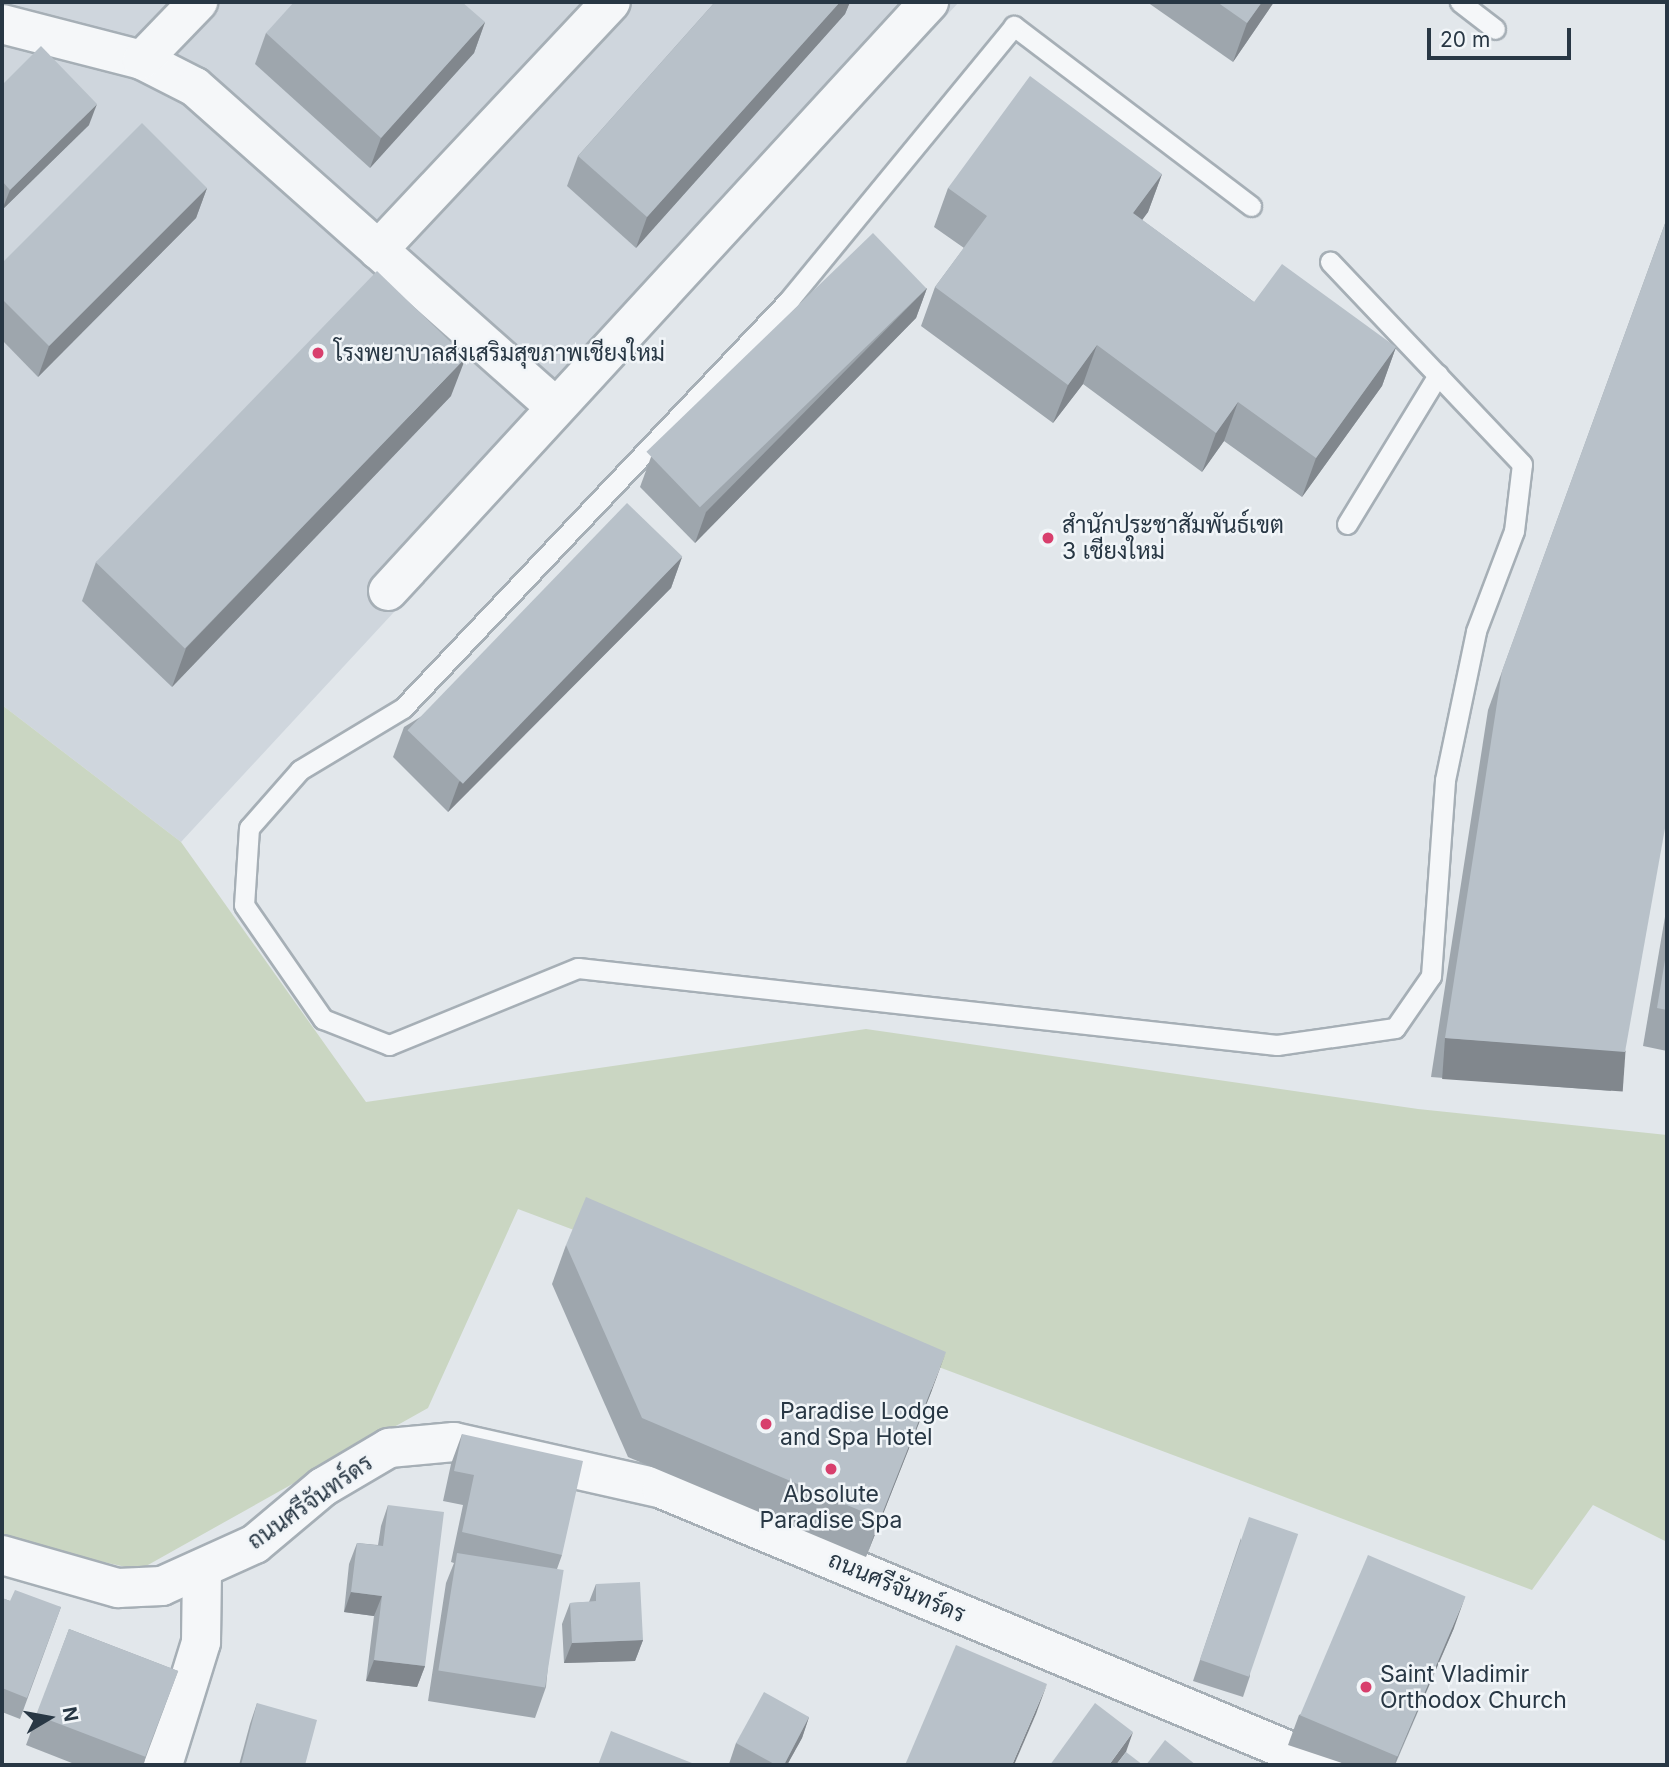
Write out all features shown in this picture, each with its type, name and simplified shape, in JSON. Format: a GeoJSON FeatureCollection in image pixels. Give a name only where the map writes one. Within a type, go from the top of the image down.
{"type":"FeatureCollection","features":[{"type":"Feature","properties":{"kind":"street"},"geometry":{"type":"LineString","coordinates":[[142,60],[198,2]]}},
{"type":"Feature","properties":{"kind":"street"},"geometry":{"type":"LineString","coordinates":[[378,250],[611,2]]}},
{"type":"Feature","properties":{"kind":"street"},"geometry":{"type":"LineString","coordinates":[[388,590],[929,2]]}},
{"type":"Feature","properties":{"kind":"street"},"geometry":{"type":"LineString","coordinates":[[2,24],[142,60],[195,87],[556,407]]}},
{"type":"Feature","properties":{"kind":"street","name":"ถนนศรีจันทร์ดร"},"geometry":{"type":"LineString","coordinates":[[2,1555],[118,1588],[162,1586],[255,1544],[323,1487],[390,1448],[454,1442],[662,1489],[1323,1765]]}},
{"type":"Feature","properties":{"kind":"street"},"geometry":{"type":"LineString","coordinates":[[163,1765],[201,1642],[202,1570]]}},
{"type":"Feature","properties":{"kind":"lane"},"geometry":{"type":"LineString","coordinates":[[1460,2],[1495,29]]}},
{"type":"Feature","properties":{"kind":"lane"},"geometry":{"type":"LineString","coordinates":[[1251,206],[1014,26],[790,299],[403,708],[300,770],[249,828],[244,905],[323,1019],[388,1045],[578,968],[1278,1045],[1395,1028],[1431,976],[1445,780],[1476,631],[1514,531],[1522,464],[1330,262]]}},
{"type":"Feature","properties":{"kind":"lane"},"geometry":{"type":"LineString","coordinates":[[1347,524],[1438,375]]}},
{"type":"Feature","properties":{"kind":"shaded area","name":"โรงพยาบาลส่งเสริมสุขภาพเชียงใหม่"},"geometry":{"type":"Polygon","coordinates":[[[2,2],[959,2],[181,842],[2,705],[2,2]]]}},
{"type":"Feature","properties":{"kind":"green space"},"geometry":{"type":"Polygon","coordinates":[[[2,705],[181,842],[366,1102],[866,1029],[1418,1109],[1667,1135],[1667,1542],[1593,1505],[1532,1590],[518,1209],[428,1408],[139,1570],[2,1539],[2,705]]]}},
{"type":"Feature","properties":{"kind":"building"},"geometry":{"type":"Polygon","coordinates":[[[294,2],[462,2],[485,22],[381,138],[266,33],[294,2]]]}},
{"type":"Feature","properties":{"kind":"building"},"geometry":{"type":"Polygon","coordinates":[[[715,2],[840,2],[647,217],[578,156],[715,2]]]}},
{"type":"Feature","properties":{"kind":"building"},"geometry":{"type":"Polygon","coordinates":[[[1217,2],[1262,2],[1247,23],[1217,2]]]}},
{"type":"Feature","properties":{"kind":"building"},"geometry":{"type":"Polygon","coordinates":[[[41,46],[97,104],[10,190],[2,181],[2,85],[41,46]]]}},
{"type":"Feature","properties":{"kind":"building"},"geometry":{"type":"Polygon","coordinates":[[[1030,76],[1162,174],[1133,213],[1254,302],[1282,264],[1396,347],[1316,458],[1238,402],[1216,433],[1097,345],[1068,385],[935,287],[987,216],[948,188],[1030,76]]]}},
{"type":"Feature","properties":{"kind":"building"},"geometry":{"type":"Polygon","coordinates":[[[142,123],[207,188],[49,346],[2,299],[2,263],[142,123]]]}},
{"type":"Feature","properties":{"kind":"building"},"geometry":{"type":"Polygon","coordinates":[[[1667,218],[1667,817],[1625,1052],[1445,1038],[1502,671],[1667,218]]]}},
{"type":"Feature","properties":{"kind":"building"},"geometry":{"type":"Polygon","coordinates":[[[873,233],[926,288],[700,507],[646,452],[873,233]]]}},
{"type":"Feature","properties":{"kind":"building"},"geometry":{"type":"Polygon","coordinates":[[[377,271],[466,357],[185,648],[96,562],[377,271]]]}},
{"type":"Feature","properties":{"kind":"building"},"geometry":{"type":"Polygon","coordinates":[[[627,503],[682,556],[463,784],[407,730],[627,503]]]}},
{"type":"Feature","properties":{"kind":"building"},"geometry":{"type":"Polygon","coordinates":[[[1667,948],[1667,1010],[1657,1008],[1667,948]]]}},
{"type":"Feature","properties":{"kind":"building","name":"Paradise Lodge and Spa Hotel"},"geometry":{"type":"Polygon","coordinates":[[[586,1197],[946,1352],[880,1519],[642,1418],[566,1245],[586,1197]]]}},
{"type":"Feature","properties":{"kind":"building"},"geometry":{"type":"Polygon","coordinates":[[[462,1434],[583,1461],[562,1555],[462,1532],[474,1475],[454,1471],[462,1434]]]}},
{"type":"Feature","properties":{"kind":"building"},"geometry":{"type":"Polygon","coordinates":[[[388,1505],[444,1512],[425,1666],[374,1660],[382,1596],[351,1592],[357,1543],[383,1546],[388,1505]]]}},
{"type":"Feature","properties":{"kind":"building"},"geometry":{"type":"Polygon","coordinates":[[[1249,1517],[1298,1534],[1249,1677],[1200,1660],[1249,1517]]]}},
{"type":"Feature","properties":{"kind":"building"},"geometry":{"type":"Polygon","coordinates":[[[457,1553],[564,1570],[545,1687],[438,1671],[457,1553]]]}},
{"type":"Feature","properties":{"kind":"building"},"geometry":{"type":"Polygon","coordinates":[[[1368,1555],[1466,1596],[1398,1757],[1300,1715],[1368,1555]]]}},
{"type":"Feature","properties":{"kind":"building"},"geometry":{"type":"Polygon","coordinates":[[[640,1582],[643,1640],[572,1643],[570,1603],[596,1601],[596,1584],[640,1582]]]}},
{"type":"Feature","properties":{"kind":"building"},"geometry":{"type":"Polygon","coordinates":[[[15,1590],[61,1607],[27,1698],[2,1688],[2,1598],[10,1601],[15,1590]]]}},
{"type":"Feature","properties":{"kind":"building"},"geometry":{"type":"Polygon","coordinates":[[[69,1629],[178,1671],[145,1757],[36,1715],[69,1629]]]}},
{"type":"Feature","properties":{"kind":"building"},"geometry":{"type":"Polygon","coordinates":[[[956,1645],[1047,1684],[1012,1765],[905,1765],[956,1645]]]}},
{"type":"Feature","properties":{"kind":"building"},"geometry":{"type":"Polygon","coordinates":[[[764,1692],[809,1717],[784,1765],[776,1765],[736,1743],[764,1692]]]}},
{"type":"Feature","properties":{"kind":"building"},"geometry":{"type":"Polygon","coordinates":[[[257,1703],[317,1720],[305,1765],[241,1765],[257,1703]]]}},
{"type":"Feature","properties":{"kind":"building"},"geometry":{"type":"Polygon","coordinates":[[[1095,1703],[1133,1732],[1109,1765],[1050,1765],[1095,1703]]]}},
{"type":"Feature","properties":{"kind":"building"},"geometry":{"type":"Polygon","coordinates":[[[611,1731],[697,1765],[598,1765],[611,1731]]]}},
{"type":"Feature","properties":{"kind":"building"},"geometry":{"type":"Polygon","coordinates":[[[1165,1740],[1196,1765],[1146,1765],[1165,1740]]]}},
{"type":"Feature","properties":{"kind":"building"},"geometry":{"type":"Polygon","coordinates":[[[1126,1752],[1143,1765],[1116,1765],[1126,1752]]]}},
{"type":"Feature","properties":{"kind":"place","name":"โรงพยาบาลส่งเสริมสุขภาพเชียงใหม่"},"geometry":{"type":"Point","coordinates":[318,353]}},
{"type":"Feature","properties":{"kind":"place","name":"สำนักประชาสัมพันธ์เขต 3 เชียงใหม่"},"geometry":{"type":"Point","coordinates":[1048,538]}},
{"type":"Feature","properties":{"kind":"place","name":"Paradise Lodge and Spa Hotel"},"geometry":{"type":"Point","coordinates":[766,1424]}},
{"type":"Feature","properties":{"kind":"place","name":"Absolute Paradise Spa"},"geometry":{"type":"Point","coordinates":[831,1469]}},
{"type":"Feature","properties":{"kind":"place","name":"Saint Vladimir Orthodox Church"},"geometry":{"type":"Point","coordinates":[1366,1687]}}]}
